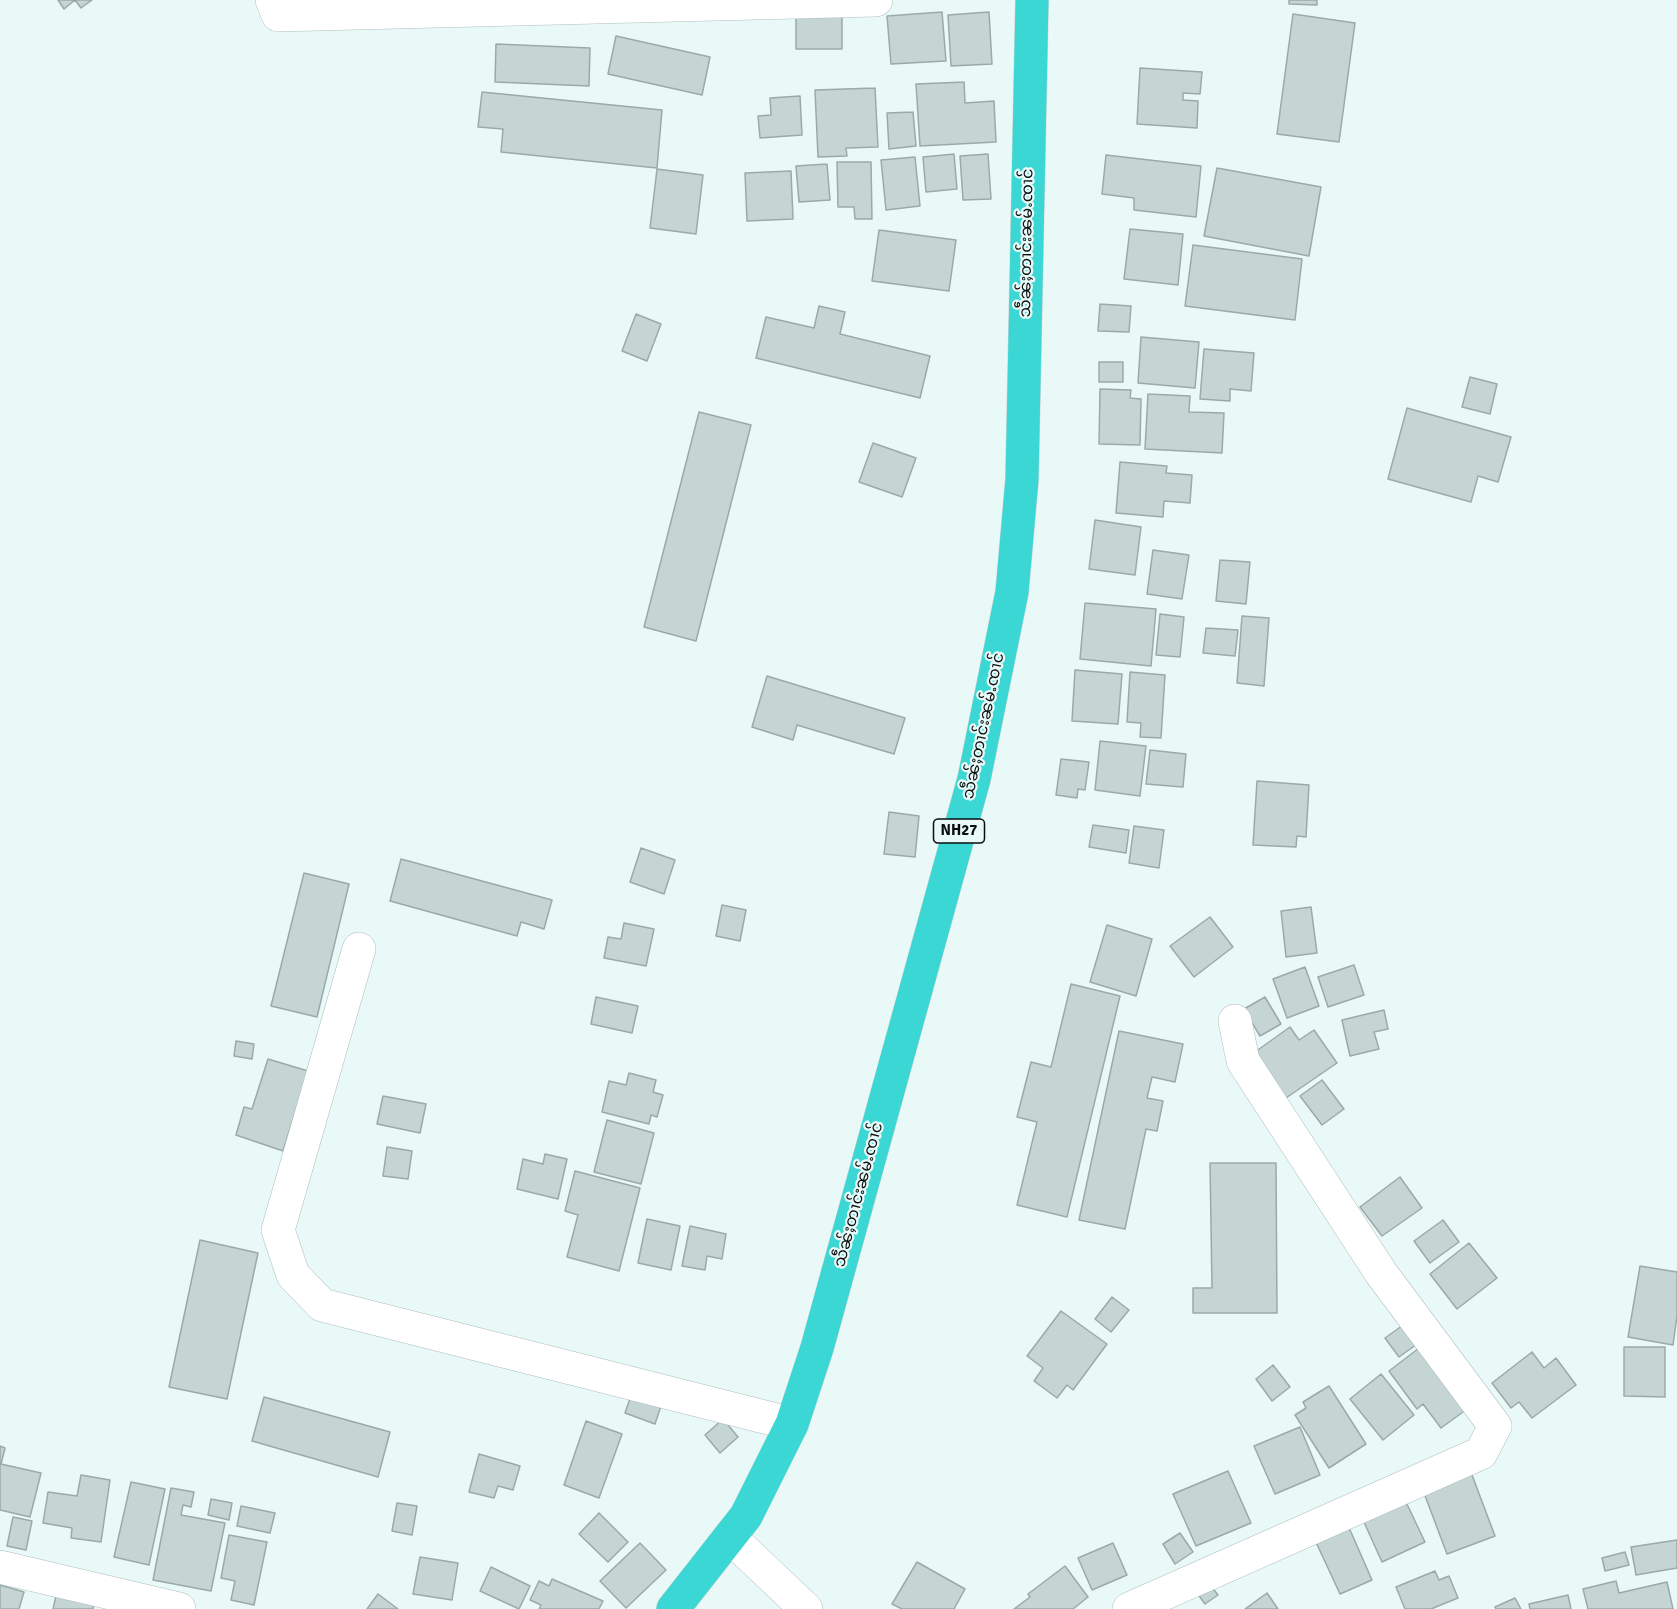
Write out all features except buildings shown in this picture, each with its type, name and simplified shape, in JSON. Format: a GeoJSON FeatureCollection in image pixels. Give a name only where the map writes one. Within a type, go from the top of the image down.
{"type":"FeatureCollection","features":[{"type":"Feature","properties":{"kind":"highway","name":"သဵၼ်ႈတၢင်းၼမ်ႉၸၢင်"},"geometry":{"type":"LineString","coordinates":[[673,1609],[746,1516],[792,1424],[817,1348],[974,779],[1012,592],[1022,479],[1032,0]]}},
{"type":"Feature","properties":{"kind":"street"},"geometry":{"type":"LineString","coordinates":[[272,0],[278,15],[876,0]]}},
{"type":"Feature","properties":{"kind":"street"},"geometry":{"type":"LineString","coordinates":[[359,949],[278,1230],[293,1275],[322,1305],[792,1424]]}},
{"type":"Feature","properties":{"kind":"street"},"geometry":{"type":"LineString","coordinates":[[1129,1609],[1481,1453],[1495,1426],[1381,1273],[1243,1061],[1235,1021]]}},
{"type":"Feature","properties":{"kind":"street"},"geometry":{"type":"LineString","coordinates":[[730,1537],[806,1609]]}},
{"type":"Feature","properties":{"kind":"street"},"geometry":{"type":"LineString","coordinates":[[0,1567],[102,1600],[178,1609]]}}]}
